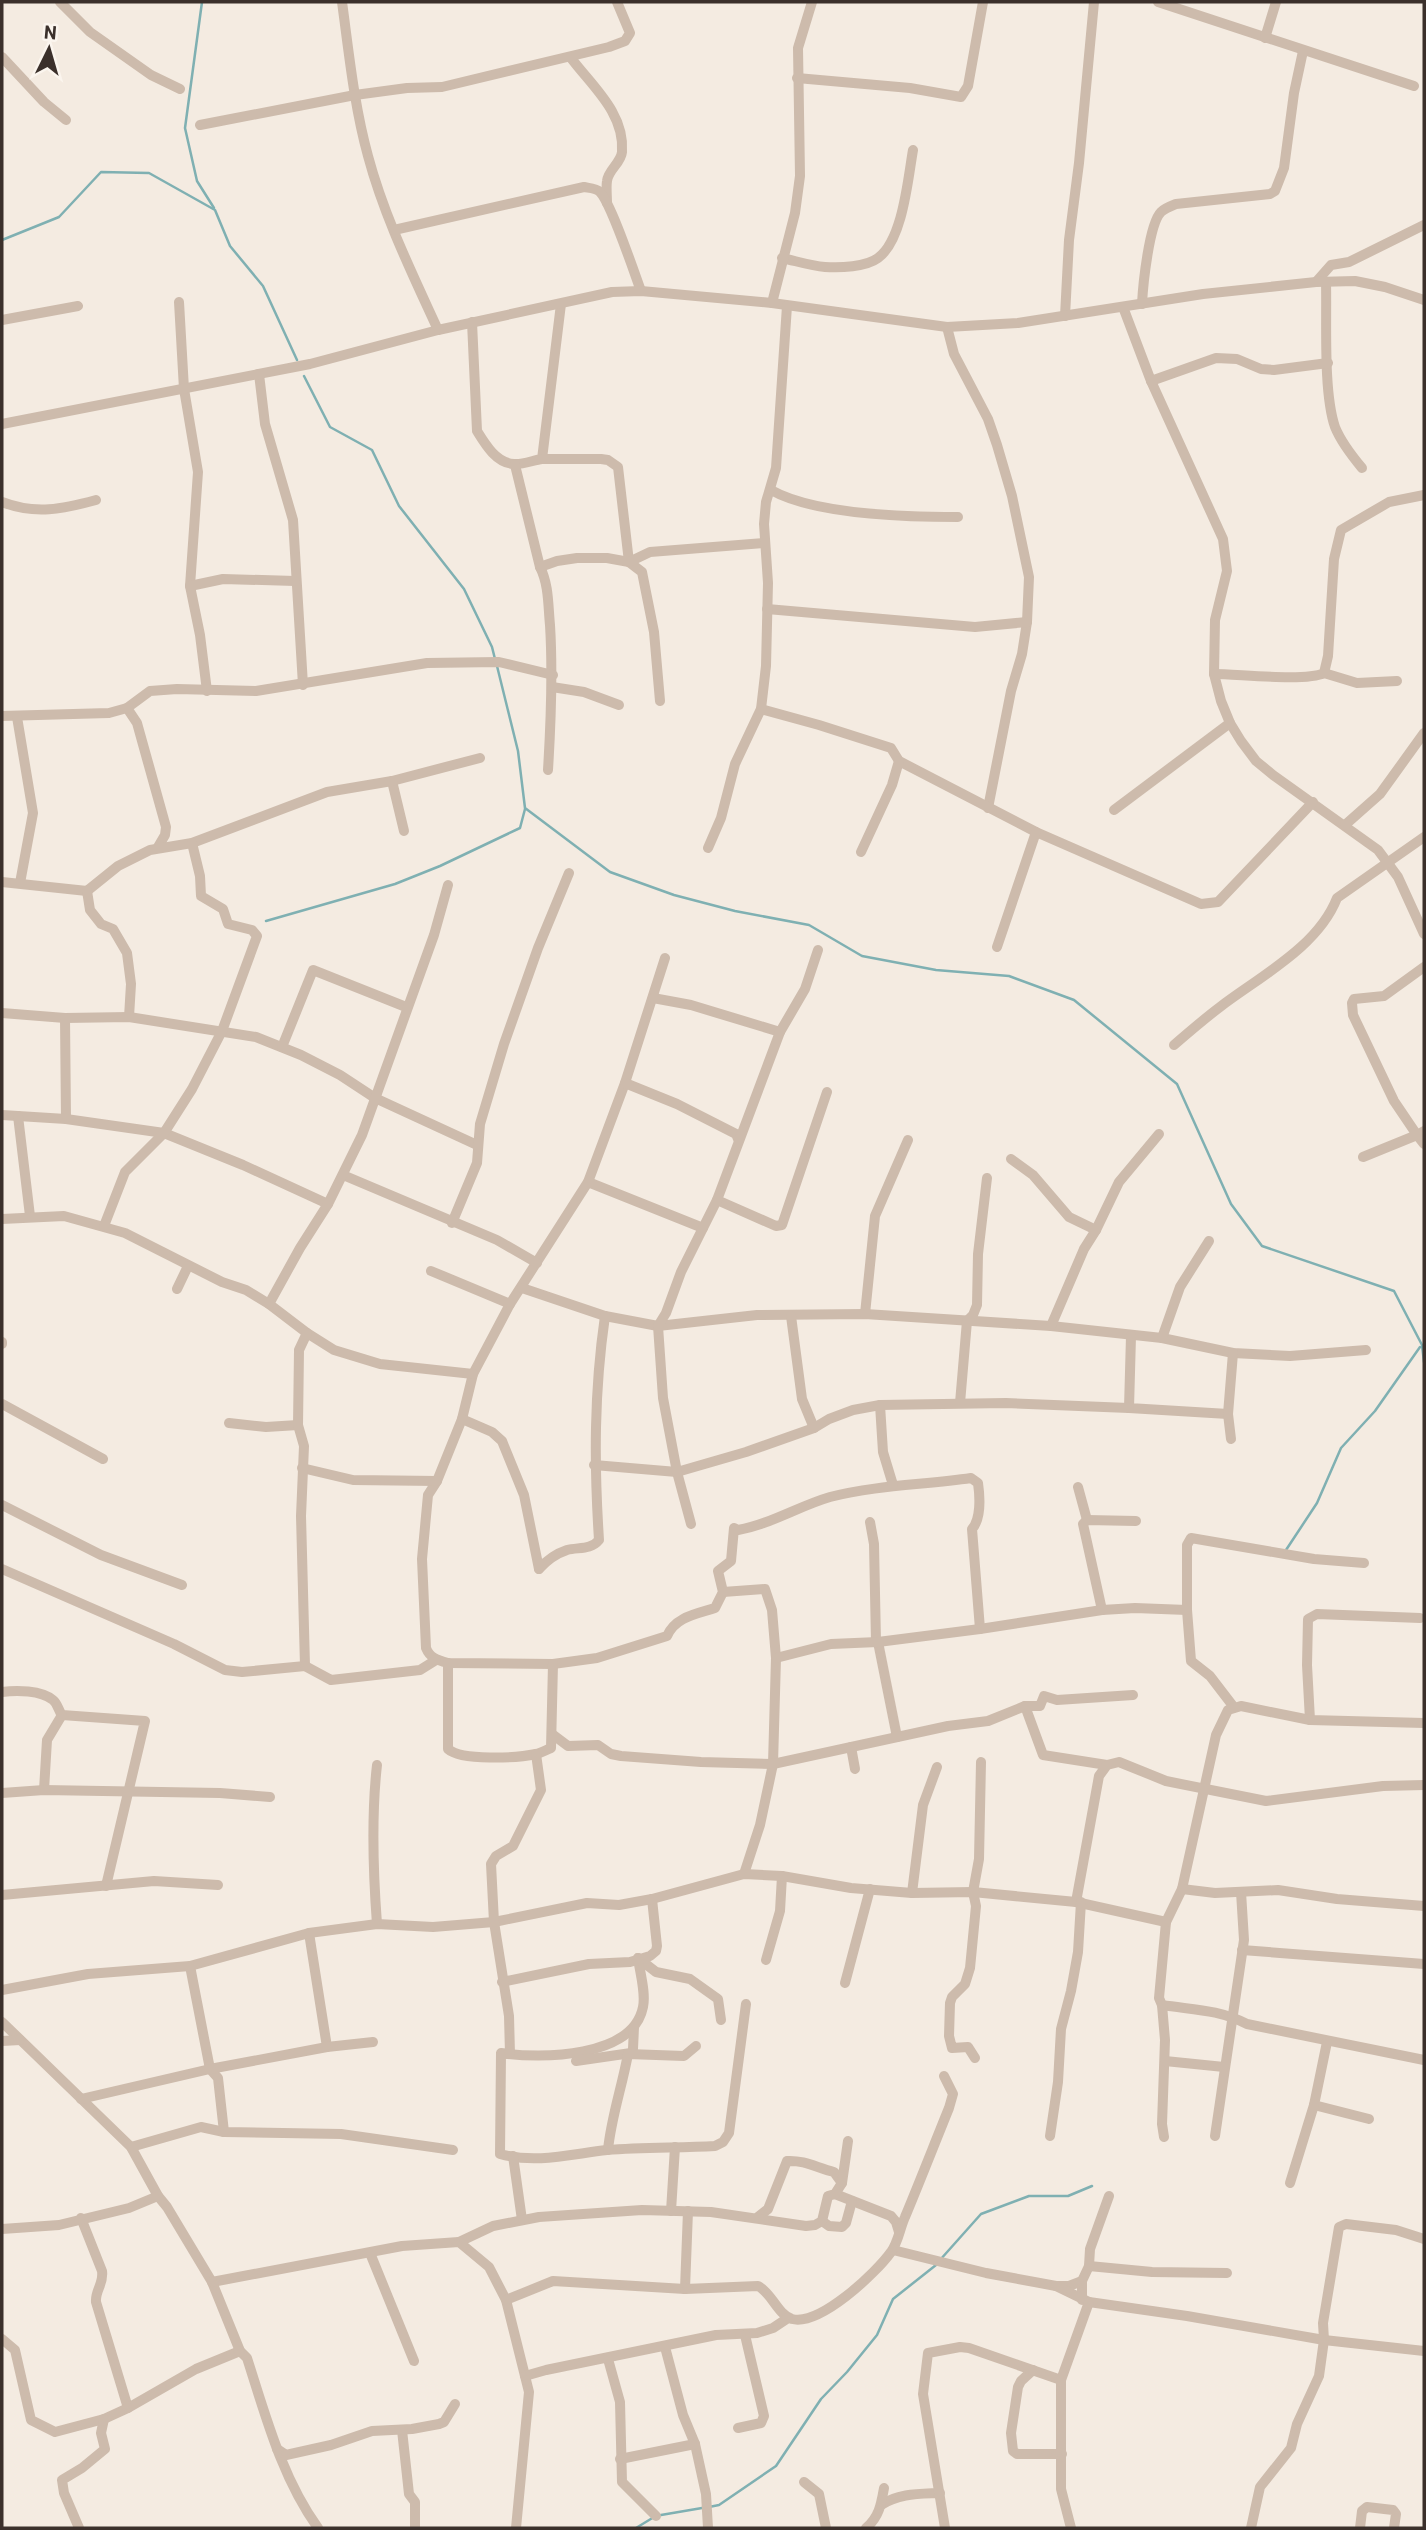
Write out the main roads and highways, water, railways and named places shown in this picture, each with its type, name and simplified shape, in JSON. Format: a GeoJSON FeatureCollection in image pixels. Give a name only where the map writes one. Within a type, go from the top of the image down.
{"type":"FeatureCollection","features":[{"type":"Feature","properties":{"kind":"waterway"},"geometry":{"type":"LineString","coordinates":[[202,2],[185,128],[197,181],[214,208]]}},
{"type":"Feature","properties":{"kind":"waterway"},"geometry":{"type":"LineString","coordinates":[[2,240],[59,217],[101,172],[149,173],[215,210],[230,246],[263,286],[297,360]]}},
{"type":"Feature","properties":{"kind":"waterway"},"geometry":{"type":"LineString","coordinates":[[304,376],[330,427],[372,450],[399,506],[464,589],[492,647],[495,659]]}},
{"type":"Feature","properties":{"kind":"waterway"},"geometry":{"type":"LineString","coordinates":[[497,666],[518,751],[525,808],[610,872],[674,895],[735,911],[809,925],[862,956],[936,970],[1009,976],[1074,1000],[1177,1084],[1231,1204],[1262,1246],[1394,1291],[1422,1345],[1424,1362]]}},
{"type":"Feature","properties":{"kind":"waterway"},"geometry":{"type":"LineString","coordinates":[[266,921],[395,884],[440,866],[520,828],[525,809]]}},
{"type":"Feature","properties":{"kind":"waterway"},"geometry":{"type":"LineString","coordinates":[[1286,1550],[1317,1503],[1341,1448],[1375,1411],[1420,1347]]}},
{"type":"Feature","properties":{"kind":"waterway"},"geometry":{"type":"LineString","coordinates":[[940,2260],[981,2214],[1029,2196],[1068,2196],[1092,2186]]}},
{"type":"Feature","properties":{"kind":"waterway"},"geometry":{"type":"LineString","coordinates":[[709,2507],[719,2505],[776,2466],[821,2399],[877,2335],[893,2299],[936,2265]]}},
{"type":"Feature","properties":{"kind":"waterway"},"geometry":{"type":"LineString","coordinates":[[661,2515],[702,2508]]}},
{"type":"Feature","properties":{"kind":"waterway"},"geometry":{"type":"LineString","coordinates":[[636,2528],[654,2517]]}}]}
